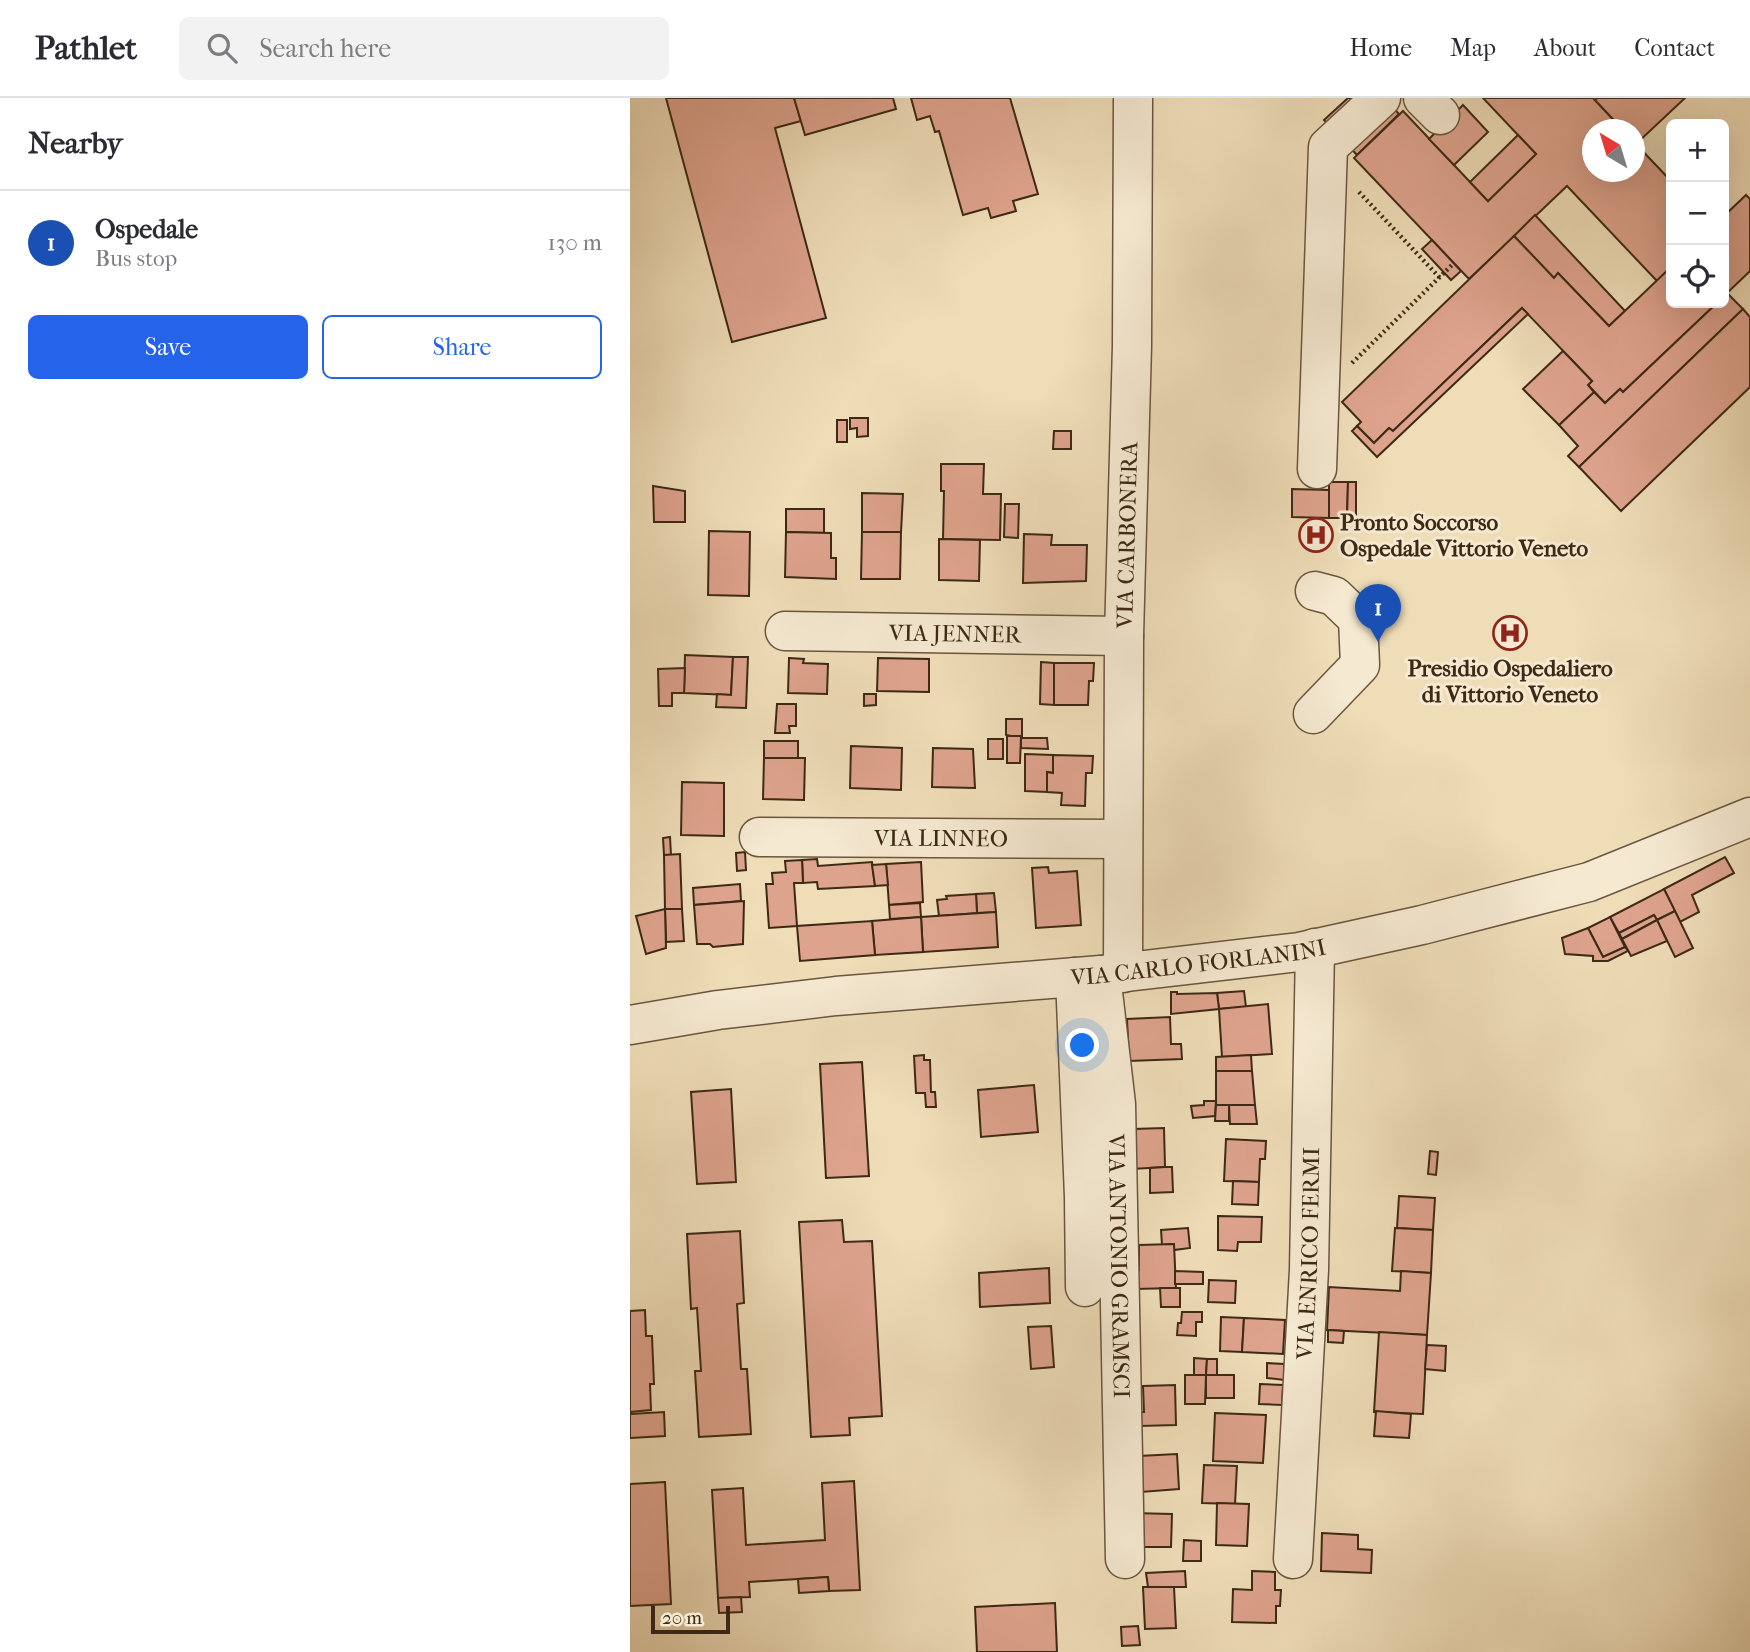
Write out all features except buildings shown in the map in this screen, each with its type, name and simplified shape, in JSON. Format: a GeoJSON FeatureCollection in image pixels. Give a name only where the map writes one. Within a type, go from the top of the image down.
{"type":"FeatureCollection","features":[{"type":"Feature","properties":{"kind":"street","name":"VIA CARBONERA"},"geometry":{"type":"LineString","coordinates":[[1099,975],[1122,839],[1124,636],[1132,346],[1133,98]]}},
{"type":"Feature","properties":{"kind":"street"},"geometry":{"type":"LineString","coordinates":[[1317,469],[1328,146],[1381,98]]}},
{"type":"Feature","properties":{"kind":"street"},"geometry":{"type":"LineString","coordinates":[[1314,715],[1360,665],[1358,619],[1334,596],[1315,591]]}},
{"type":"Feature","properties":{"kind":"street","name":"VIA JENNER"},"geometry":{"type":"LineString","coordinates":[[785,631],[1124,636]]}},
{"type":"Feature","properties":{"kind":"street","name":"VIA CARLO FORLANINI"},"geometry":{"type":"LineString","coordinates":[[630,1025],[718,1010],[836,996],[1099,975],[1299,952],[1422,925],[1589,882],[1750,817]]}},
{"type":"Feature","properties":{"kind":"street","name":"VIA LINNEO"},"geometry":{"type":"LineString","coordinates":[[760,837],[1122,839]]}},
{"type":"Feature","properties":{"kind":"street","name":"VIA ENRICO FERMI"},"geometry":{"type":"LineString","coordinates":[[1293,1559],[1309,1270],[1315,948]]}},
{"type":"Feature","properties":{"kind":"street"},"geometry":{"type":"LineString","coordinates":[[1085,1287],[1084,1196],[1099,975]]}},
{"type":"Feature","properties":{"kind":"street","name":"VIA ANTONIO GRAMSCI"},"geometry":{"type":"LineString","coordinates":[[1099,975],[1116,1104],[1125,1559]]}},
{"type":"Feature","properties":{"kind":"path"},"geometry":{"type":"LineString","coordinates":[[1328,160],[1440,278]]}},
{"type":"Feature","properties":{"kind":"path"},"geometry":{"type":"LineString","coordinates":[[1345,370],[1454,263]]}},
{"type":"Feature","properties":{"kind":"place","name":"Pronto Soccorso Ospedale Vittorio Veneto"},"geometry":{"type":"Point","coordinates":[1316,535]}},
{"type":"Feature","properties":{"kind":"place","name":"Presidio Ospedaliero di Vittorio Veneto"},"geometry":{"type":"Point","coordinates":[1510,633]}},
{"type":"Feature","properties":{"kind":"place","name":"Ospedale"},"geometry":{"type":"Point","coordinates":[1378,642]}}]}
